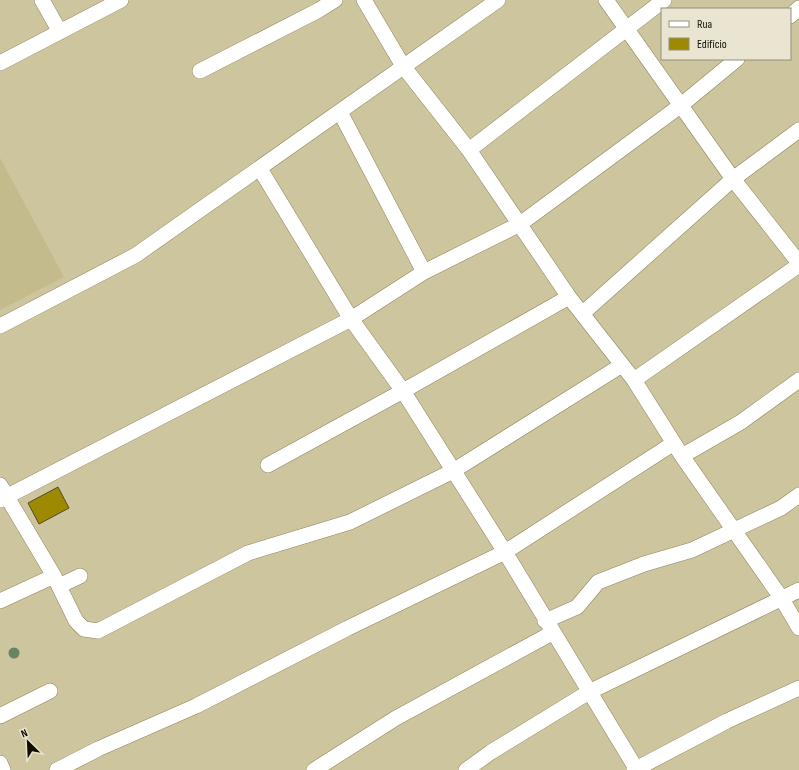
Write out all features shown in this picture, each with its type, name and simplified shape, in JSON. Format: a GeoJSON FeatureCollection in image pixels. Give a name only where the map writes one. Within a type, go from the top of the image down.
{"type":"FeatureCollection","features":[{"type":"Feature","properties":{"kind":"street"},"geometry":{"type":"LineString","coordinates":[[42,0],[60,32]]}},
{"type":"Feature","properties":{"kind":"street"},"geometry":{"type":"LineString","coordinates":[[0,63],[121,0]]}},
{"type":"Feature","properties":{"kind":"street"},"geometry":{"type":"LineString","coordinates":[[200,71],[319,10],[334,0]]}},
{"type":"Feature","properties":{"kind":"street"},"geometry":{"type":"LineString","coordinates":[[364,0],[403,66],[469,150],[570,297],[634,380],[682,456],[782,599],[799,628]]}},
{"type":"Feature","properties":{"kind":"street"},"geometry":{"type":"LineString","coordinates":[[0,326],[136,255],[498,0]]}},
{"type":"Feature","properties":{"kind":"street"},"geometry":{"type":"LineString","coordinates":[[606,0],[733,179],[794,244],[799,264],[634,380]]}},
{"type":"Feature","properties":{"kind":"street"},"geometry":{"type":"LineString","coordinates":[[469,150],[664,0]]}},
{"type":"Feature","properties":{"kind":"street"},"geometry":{"type":"LineString","coordinates":[[791,15],[799,8]]}},
{"type":"Feature","properties":{"kind":"street"},"geometry":{"type":"LineString","coordinates":[[622,365],[453,471],[350,522],[248,553],[98,631],[84,629],[76,621],[57,581],[2,494],[351,319],[424,272],[520,224],[680,106],[736,60]]}},
{"type":"Feature","properties":{"kind":"street"},"geometry":{"type":"LineString","coordinates":[[340,112],[424,272]]}},
{"type":"Feature","properties":{"kind":"street"},"geometry":{"type":"LineString","coordinates":[[583,313],[733,179],[799,130]]}},
{"type":"Feature","properties":{"kind":"street"},"geometry":{"type":"LineString","coordinates":[[260,169],[351,319],[403,391],[505,552],[636,770],[727,721],[799,688]]}},
{"type":"Feature","properties":{"kind":"street"},"geometry":{"type":"LineString","coordinates":[[268,465],[570,297]]}},
{"type":"Feature","properties":{"kind":"street"},"geometry":{"type":"LineString","coordinates":[[682,456],[740,422],[799,380]]}},
{"type":"Feature","properties":{"kind":"street"},"geometry":{"type":"LineString","coordinates":[[56,770],[98,749],[196,706],[348,628],[505,552],[674,443]]}},
{"type":"Feature","properties":{"kind":"street"},"geometry":{"type":"LineString","coordinates":[[314,770],[396,718],[549,627],[577,607],[598,582],[644,564],[692,550],[781,508],[799,495]]}},
{"type":"Feature","properties":{"kind":"street"},"geometry":{"type":"LineString","coordinates":[[0,601],[57,581],[80,576]]}},
{"type":"Feature","properties":{"kind":"street"},"geometry":{"type":"LineString","coordinates":[[466,770],[490,752],[589,692],[799,590]]}},
{"type":"Feature","properties":{"kind":"street"},"geometry":{"type":"LineString","coordinates":[[0,716],[50,691]]}},
{"type":"Feature","properties":{"kind":"street"},"geometry":{"type":"LineString","coordinates":[[0,763],[3,770]]}},
{"type":"Feature","properties":{"kind":"shaded area"},"geometry":{"type":"Polygon","coordinates":[[[0,158],[64,277],[0,310],[0,158]]]}},
{"type":"Feature","properties":{"kind":"building"},"geometry":{"type":"Polygon","coordinates":[[[58,487],[69,508],[39,524],[28,503],[58,487]]]}}]}
